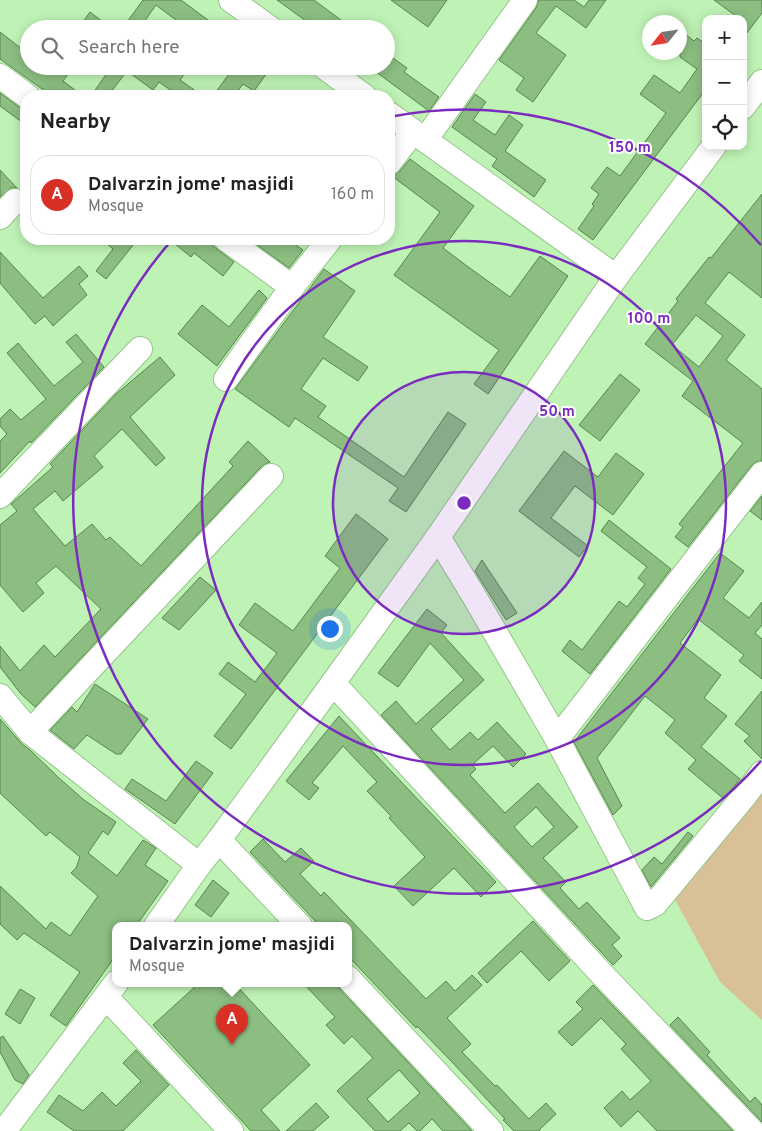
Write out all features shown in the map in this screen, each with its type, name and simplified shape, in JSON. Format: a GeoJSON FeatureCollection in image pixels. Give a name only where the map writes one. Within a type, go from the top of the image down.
{"type":"FeatureCollection","features":[{"type":"Feature","properties":{"kind":"street"},"geometry":{"type":"LineString","coordinates":[[231,0],[259,20]]}},
{"type":"Feature","properties":{"kind":"street"},"geometry":{"type":"LineString","coordinates":[[395,158],[419,136],[525,0]]}},
{"type":"Feature","properties":{"kind":"street"},"geometry":{"type":"LineString","coordinates":[[335,75],[356,90]]}},
{"type":"Feature","properties":{"kind":"street"},"geometry":{"type":"LineString","coordinates":[[0,76],[20,90]]}},
{"type":"Feature","properties":{"kind":"street"},"geometry":{"type":"LineString","coordinates":[[745,105],[762,82]]}},
{"type":"Feature","properties":{"kind":"street"},"geometry":{"type":"LineString","coordinates":[[395,118],[616,277]]}},
{"type":"Feature","properties":{"kind":"street"},"geometry":{"type":"LineString","coordinates":[[159,922],[438,537],[616,277],[711,150]]}},
{"type":"Feature","properties":{"kind":"street"},"geometry":{"type":"LineString","coordinates":[[234,245],[292,287]]}},
{"type":"Feature","properties":{"kind":"street"},"geometry":{"type":"LineString","coordinates":[[226,378],[292,287],[325,245]]}},
{"type":"Feature","properties":{"kind":"street"},"geometry":{"type":"LineString","coordinates":[[0,496],[140,349]]}},
{"type":"Feature","properties":{"kind":"street"},"geometry":{"type":"LineString","coordinates":[[557,739],[762,474]]}},
{"type":"Feature","properties":{"kind":"street"},"geometry":{"type":"LineString","coordinates":[[30,732],[271,476]]}},
{"type":"Feature","properties":{"kind":"street"},"geometry":{"type":"LineString","coordinates":[[438,537],[557,739],[647,908],[654,904],[762,773]]}},
{"type":"Feature","properties":{"kind":"street"},"geometry":{"type":"LineString","coordinates":[[333,683],[598,970],[752,1131]]}},
{"type":"Feature","properties":{"kind":"street"},"geometry":{"type":"LineString","coordinates":[[0,696],[30,732],[199,865]]}},
{"type":"Feature","properties":{"kind":"street"},"geometry":{"type":"LineString","coordinates":[[219,840],[296,922]]}},
{"type":"Feature","properties":{"kind":"street"},"geometry":{"type":"LineString","coordinates":[[352,982],[491,1131]]}},
{"type":"Feature","properties":{"kind":"street"},"geometry":{"type":"LineString","coordinates":[[4,1131],[111,990],[231,1131]]}},
{"type":"Feature","properties":{"kind":"shaded area"},"geometry":{"type":"Polygon","coordinates":[[[762,788],[762,1020],[720,982],[673,896],[762,788]]]}},
{"type":"Feature","properties":{"kind":"building"},"geometry":{"type":"Polygon","coordinates":[[[143,0],[181,0],[208,20],[176,20],[156,5],[145,20],[129,20],[143,0]]]}},
{"type":"Feature","properties":{"kind":"building"},"geometry":{"type":"Polygon","coordinates":[[[277,0],[314,0],[341,20],[305,20],[277,0]]]}},
{"type":"Feature","properties":{"kind":"building"},"geometry":{"type":"Polygon","coordinates":[[[391,0],[447,0],[428,27],[391,0]]]}},
{"type":"Feature","properties":{"kind":"building"},"geometry":{"type":"Polygon","coordinates":[[[539,0],[574,0],[584,7],[589,0],[606,0],[586,28],[556,6],[536,33],[566,55],[533,102],[516,90],[524,78],[499,60],[536,8],[539,0]]]}},
{"type":"Feature","properties":{"kind":"building"},"geometry":{"type":"Polygon","coordinates":[[[714,0],[762,0],[762,13],[747,33],[747,15],[735,15],[714,0]]]}},
{"type":"Feature","properties":{"kind":"building"},"geometry":{"type":"Polygon","coordinates":[[[90,12],[100,20],[84,20],[90,12]]]}},
{"type":"Feature","properties":{"kind":"building"},"geometry":{"type":"Polygon","coordinates":[[[0,32],[20,47],[20,73],[0,59],[0,32]]]}},
{"type":"Feature","properties":{"kind":"building"},"geometry":{"type":"Polygon","coordinates":[[[687,36],[694,41],[697,38],[702,41],[702,94],[593,240],[578,229],[594,206],[592,204],[599,194],[591,188],[607,167],[620,176],[666,113],[640,94],[654,75],[680,93],[697,69],[684,60],[687,60],[687,36]]]}},
{"type":"Feature","properties":{"kind":"building"},"geometry":{"type":"Polygon","coordinates":[[[395,59],[407,68],[404,72],[439,97],[429,111],[380,75],[395,75],[395,59]]]}},
{"type":"Feature","properties":{"kind":"building"},"geometry":{"type":"Polygon","coordinates":[[[22,75],[67,75],[63,81],[75,90],[44,90],[22,75]]]}},
{"type":"Feature","properties":{"kind":"building"},"geometry":{"type":"Polygon","coordinates":[[[106,75],[124,75],[113,90],[95,90],[106,75]]]}},
{"type":"Feature","properties":{"kind":"building"},"geometry":{"type":"Polygon","coordinates":[[[132,75],[184,75],[180,80],[194,90],[170,90],[159,82],[153,90],[132,75]]]}},
{"type":"Feature","properties":{"kind":"building"},"geometry":{"type":"Polygon","coordinates":[[[228,75],[266,75],[255,90],[243,84],[238,90],[217,90],[228,75]]]}},
{"type":"Feature","properties":{"kind":"building"},"geometry":{"type":"Polygon","coordinates":[[[0,93],[20,107],[20,121],[0,106],[0,93]]]}},
{"type":"Feature","properties":{"kind":"building"},"geometry":{"type":"Polygon","coordinates":[[[475,94],[486,102],[473,120],[495,135],[509,115],[523,125],[505,151],[546,180],[534,197],[492,166],[497,159],[452,127],[475,94]]]}},
{"type":"Feature","properties":{"kind":"building"},"geometry":{"type":"Polygon","coordinates":[[[410,159],[474,206],[443,248],[510,297],[540,256],[568,276],[488,394],[474,384],[499,350],[394,275],[440,212],[395,178],[395,174],[410,159]]]}},
{"type":"Feature","properties":{"kind":"building"},"geometry":{"type":"Polygon","coordinates":[[[0,170],[17,188],[11,188],[0,197],[0,170]]]}},
{"type":"Feature","properties":{"kind":"building"},"geometry":{"type":"Polygon","coordinates":[[[762,194],[762,298],[729,272],[705,303],[745,335],[726,360],[762,389],[762,461],[756,462],[751,466],[688,547],[675,537],[683,527],[679,524],[743,443],[682,396],[693,381],[645,344],[678,301],[676,299],[709,257],[711,258],[762,194]],[[696,315],[672,345],[699,367],[723,336],[696,315]]]}},
{"type":"Feature","properties":{"kind":"building"},"geometry":{"type":"Polygon","coordinates":[[[108,245],[133,245],[106,279],[96,271],[113,249],[108,245]]]}},
{"type":"Feature","properties":{"kind":"building"},"geometry":{"type":"Polygon","coordinates":[[[176,245],[212,245],[234,262],[223,276],[194,253],[191,257],[176,245]]]}},
{"type":"Feature","properties":{"kind":"building"},"geometry":{"type":"Polygon","coordinates":[[[257,245],[296,245],[303,250],[289,268],[257,245]]]}},
{"type":"Feature","properties":{"kind":"building"},"geometry":{"type":"Polygon","coordinates":[[[0,252],[43,298],[79,266],[88,276],[79,284],[87,295],[53,326],[45,316],[35,324],[0,283],[0,252]]]}},
{"type":"Feature","properties":{"kind":"building"},"geometry":{"type":"Polygon","coordinates":[[[324,269],[355,291],[323,337],[368,367],[358,381],[323,358],[301,389],[326,406],[318,417],[404,477],[448,412],[466,424],[406,512],[389,501],[398,488],[295,418],[289,427],[235,389],[324,269]]]}},
{"type":"Feature","properties":{"kind":"building"},"geometry":{"type":"Polygon","coordinates":[[[259,290],[267,298],[217,366],[178,334],[202,305],[229,327],[259,290]]]}},
{"type":"Feature","properties":{"kind":"building"},"geometry":{"type":"Polygon","coordinates":[[[76,334],[104,367],[0,473],[0,441],[7,434],[0,426],[0,419],[10,409],[21,420],[46,399],[7,353],[18,343],[54,386],[83,362],[66,342],[76,334]]]}},
{"type":"Feature","properties":{"kind":"building"},"geometry":{"type":"Polygon","coordinates":[[[160,357],[175,375],[130,417],[165,458],[156,466],[122,429],[94,456],[103,467],[63,501],[55,491],[33,509],[65,546],[92,524],[106,540],[110,537],[141,566],[233,466],[229,462],[248,441],[270,462],[261,467],[35,707],[21,694],[0,667],[0,646],[20,671],[44,645],[55,657],[101,609],[56,566],[36,583],[44,593],[23,612],[0,585],[0,525],[17,511],[11,504],[53,467],[50,464],[116,394],[160,357]]]}},
{"type":"Feature","properties":{"kind":"building"},"geometry":{"type":"Polygon","coordinates":[[[620,374],[640,390],[600,441],[579,425],[620,374]]]}},
{"type":"Feature","properties":{"kind":"building"},"geometry":{"type":"Polygon","coordinates":[[[564,451],[598,477],[616,453],[644,474],[613,515],[575,486],[551,518],[588,546],[579,557],[519,511],[564,451]]]}},
{"type":"Feature","properties":{"kind":"building"},"geometry":{"type":"Polygon","coordinates":[[[762,496],[762,520],[750,511],[762,496]]]}},
{"type":"Feature","properties":{"kind":"building"},"geometry":{"type":"Polygon","coordinates":[[[356,514],[388,539],[231,749],[214,736],[246,694],[219,674],[228,662],[255,682],[277,653],[239,625],[255,603],[293,631],[340,568],[325,556],[356,514]]]}},
{"type":"Feature","properties":{"kind":"building"},"geometry":{"type":"Polygon","coordinates":[[[609,520],[671,569],[590,674],[562,651],[570,640],[582,650],[619,601],[627,607],[645,584],[638,578],[647,567],[601,531],[609,520]]]}},
{"type":"Feature","properties":{"kind":"building"},"geometry":{"type":"Polygon","coordinates":[[[720,553],[744,571],[723,598],[749,618],[762,602],[762,625],[755,633],[762,639],[762,679],[739,661],[744,655],[698,619],[680,643],[721,675],[704,698],[727,716],[701,747],[740,779],[724,799],[688,769],[696,760],[665,733],[675,720],[645,696],[597,758],[622,806],[613,815],[574,742],[720,553]]]}},
{"type":"Feature","properties":{"kind":"building"},"geometry":{"type":"Polygon","coordinates":[[[482,560],[517,613],[506,620],[475,571],[482,560]]]}},
{"type":"Feature","properties":{"kind":"building"},"geometry":{"type":"Polygon","coordinates":[[[200,577],[216,590],[179,630],[162,618],[200,577]]]}},
{"type":"Feature","properties":{"kind":"building"},"geometry":{"type":"Polygon","coordinates":[[[427,609],[447,625],[441,633],[484,680],[431,729],[450,750],[470,732],[478,740],[497,722],[526,754],[513,767],[493,746],[472,765],[476,769],[470,775],[505,813],[538,783],[578,827],[543,858],[566,882],[560,888],[579,909],[587,902],[620,938],[612,945],[622,956],[613,965],[381,715],[396,701],[416,724],[464,680],[430,643],[398,687],[378,673],[427,609]],[[536,807],[514,827],[532,847],[554,827],[536,807]]]}},
{"type":"Feature","properties":{"kind":"building"},"geometry":{"type":"Polygon","coordinates":[[[95,684],[148,719],[121,754],[116,754],[87,735],[74,749],[50,730],[72,707],[77,712],[95,684]]]}},
{"type":"Feature","properties":{"kind":"building"},"geometry":{"type":"Polygon","coordinates":[[[762,691],[762,759],[744,741],[750,736],[735,724],[762,691]]]}},
{"type":"Feature","properties":{"kind":"building"},"geometry":{"type":"Polygon","coordinates":[[[339,716],[496,882],[481,897],[454,868],[413,906],[394,886],[425,857],[389,818],[391,816],[367,791],[377,782],[343,746],[312,783],[319,788],[309,800],[286,781],[339,716]]]}},
{"type":"Feature","properties":{"kind":"building"},"geometry":{"type":"Polygon","coordinates":[[[0,719],[23,745],[59,778],[84,800],[116,822],[108,835],[103,831],[88,853],[117,876],[143,840],[156,848],[145,865],[168,881],[139,922],[112,922],[112,961],[66,1026],[50,1015],[80,972],[24,933],[17,940],[0,924],[0,886],[46,929],[51,922],[70,936],[98,896],[71,873],[76,868],[80,857],[50,832],[46,836],[0,793],[0,719]]]}},
{"type":"Feature","properties":{"kind":"building"},"geometry":{"type":"Polygon","coordinates":[[[196,761],[213,773],[175,824],[125,789],[132,779],[166,801],[196,761]]]}},
{"type":"Feature","properties":{"kind":"building"},"geometry":{"type":"Polygon","coordinates":[[[688,832],[693,836],[651,887],[642,870],[654,857],[662,864],[688,832]]]}},
{"type":"Feature","properties":{"kind":"building"},"geometry":{"type":"Polygon","coordinates":[[[263,839],[285,862],[301,848],[314,861],[300,874],[321,896],[324,892],[426,999],[446,981],[455,991],[472,975],[482,985],[447,1018],[471,1044],[462,1052],[529,1119],[546,1103],[556,1114],[540,1131],[514,1131],[452,1062],[417,1026],[416,1028],[352,960],[352,922],[316,922],[250,852],[263,839]]]}},
{"type":"Feature","properties":{"kind":"building"},"geometry":{"type":"Polygon","coordinates":[[[213,880],[229,893],[211,917],[195,905],[213,880]]]}},
{"type":"Feature","properties":{"kind":"building"},"geometry":{"type":"Polygon","coordinates":[[[533,921],[570,961],[549,981],[521,951],[487,983],[478,973],[533,921]]]}},
{"type":"Feature","properties":{"kind":"building"},"geometry":{"type":"Polygon","coordinates":[[[593,985],[733,1131],[657,1131],[638,1111],[621,1127],[604,1108],[622,1091],[630,1100],[651,1081],[621,1049],[626,1044],[601,1018],[572,1046],[558,1032],[583,1009],[576,1002],[593,985]]]}},
{"type":"Feature","properties":{"kind":"building"},"geometry":{"type":"Polygon","coordinates":[[[195,987],[238,987],[310,1065],[261,1110],[280,1131],[251,1131],[153,1025],[195,987]]]}},
{"type":"Feature","properties":{"kind":"building"},"geometry":{"type":"Polygon","coordinates":[[[307,987],[338,987],[472,1131],[443,1131],[432,1119],[420,1131],[417,1131],[409,1123],[400,1131],[375,1131],[337,1091],[373,1058],[352,1036],[344,1044],[326,1025],[335,1017],[307,987]],[[399,1070],[367,1099],[388,1122],[420,1093],[399,1070]]]}},
{"type":"Feature","properties":{"kind":"building"},"geometry":{"type":"Polygon","coordinates":[[[20,989],[35,998],[20,1024],[5,1014],[20,989]]]}},
{"type":"Feature","properties":{"kind":"building"},"geometry":{"type":"Polygon","coordinates":[[[678,1017],[710,1052],[707,1055],[750,1102],[755,1097],[762,1105],[762,1122],[670,1025],[678,1017]]]}},
{"type":"Feature","properties":{"kind":"building"},"geometry":{"type":"Polygon","coordinates":[[[3,1036],[29,1075],[23,1084],[15,1080],[0,1052],[0,1038],[3,1036]]]}},
{"type":"Feature","properties":{"kind":"building"},"geometry":{"type":"Polygon","coordinates":[[[136,1050],[169,1085],[123,1131],[74,1131],[47,1112],[59,1095],[83,1111],[102,1092],[116,1106],[141,1081],[123,1063],[136,1050]]]}},
{"type":"Feature","properties":{"kind":"building"},"geometry":{"type":"Polygon","coordinates":[[[316,1103],[329,1117],[313,1131],[286,1131],[316,1103]]]}},
{"type":"Feature","properties":{"kind":"place","name":"Dalvarzin jome' masjidi"},"geometry":{"type":"Point","coordinates":[232,1045]}}]}
